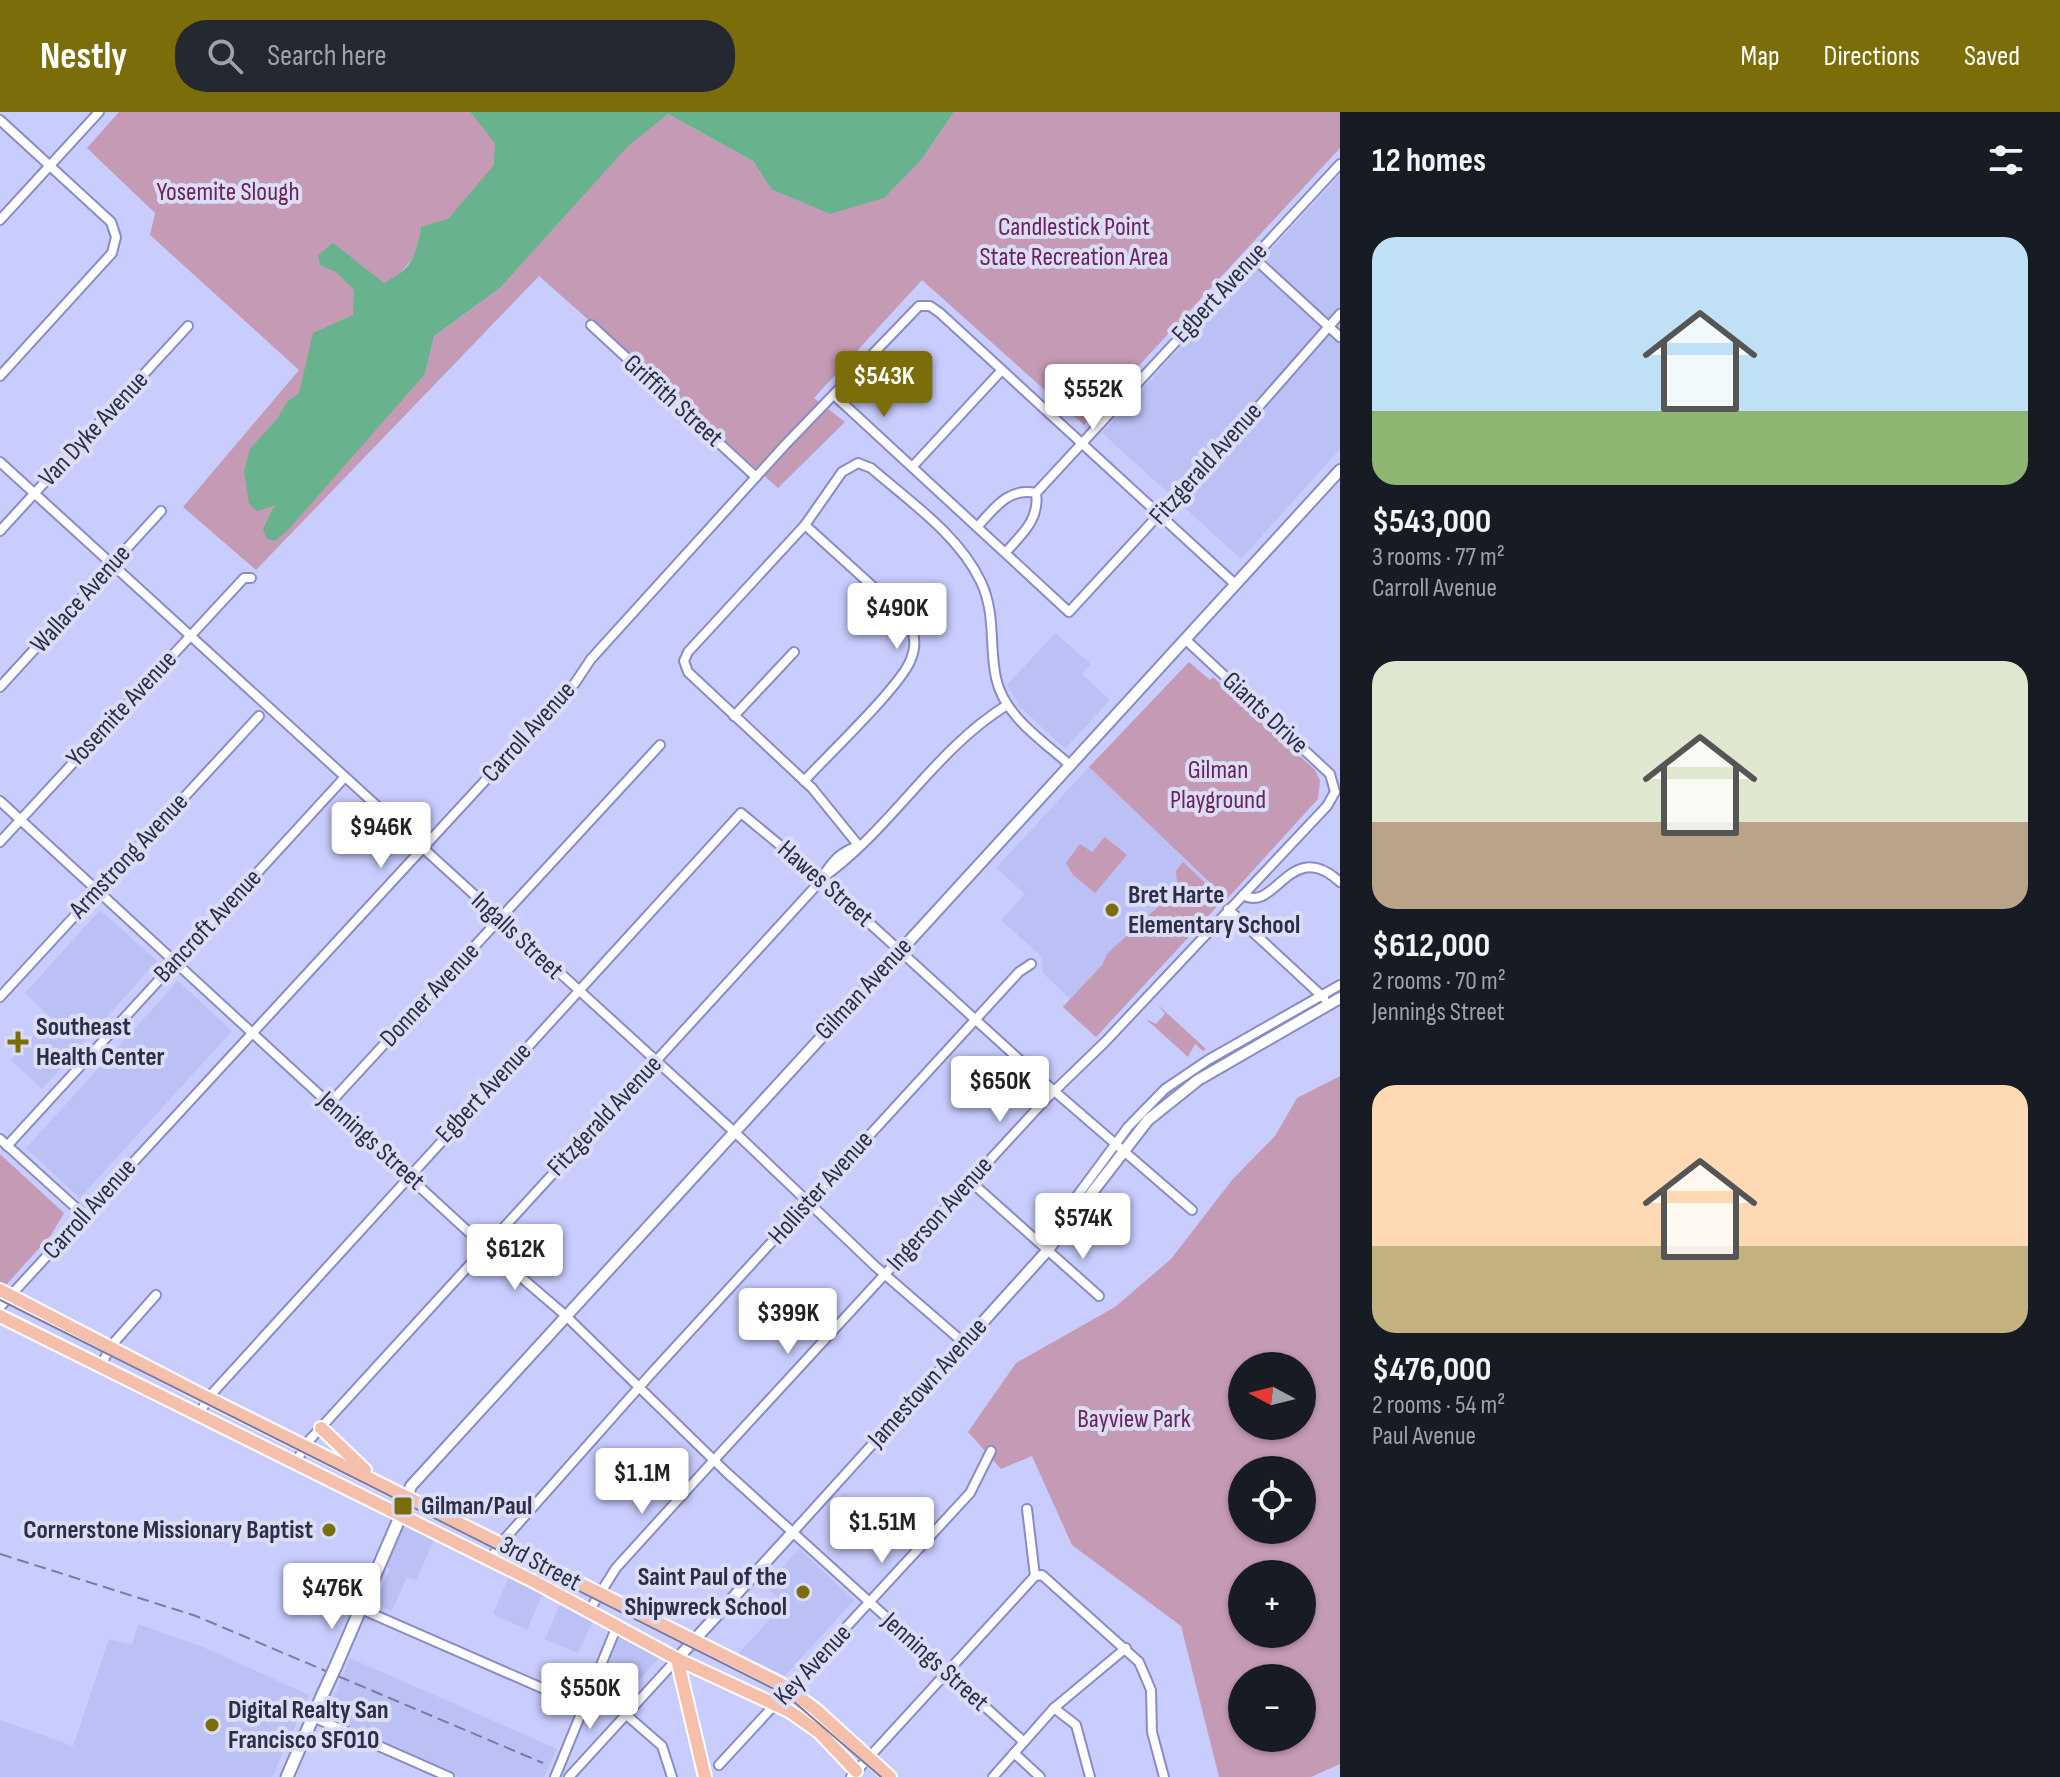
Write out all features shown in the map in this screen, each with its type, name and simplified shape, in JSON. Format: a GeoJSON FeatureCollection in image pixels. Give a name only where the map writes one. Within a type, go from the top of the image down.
{"type":"FeatureCollection","features":[{"type":"Feature","properties":{"kind":"main road","name":"3rd Street"},"geometry":{"type":"LineString","coordinates":[[6,1293],[208,1398],[407,1495],[598,1595],[790,1690],[890,1777]]}},
{"type":"Feature","properties":{"kind":"main road","name":"3rd Street"},"geometry":{"type":"LineString","coordinates":[[0,1316],[200,1413],[677,1659],[777,1704],[813,1727],[856,1775]]}},
{"type":"Feature","properties":{"kind":"main road"},"geometry":{"type":"LineString","coordinates":[[321,1428],[376,1480]]}},
{"type":"Feature","properties":{"kind":"main road"},"geometry":{"type":"LineString","coordinates":[[287,1777],[400,1517]]}},
{"type":"Feature","properties":{"kind":"main road"},"geometry":{"type":"LineString","coordinates":[[677,1659],[705,1777]]}},
{"type":"Feature","properties":{"kind":"street"},"geometry":{"type":"LineString","coordinates":[[0,220],[99,112]]}},
{"type":"Feature","properties":{"kind":"street"},"geometry":{"type":"LineString","coordinates":[[0,120],[111,222],[116,237],[112,253],[0,376]]}},
{"type":"Feature","properties":{"kind":"street","name":"Egbert Avenue"},"geometry":{"type":"LineString","coordinates":[[1006,552],[1030,525],[1036,513],[1036,493],[1340,164]]}},
{"type":"Feature","properties":{"kind":"street"},"geometry":{"type":"LineString","coordinates":[[1254,258],[1340,337]]}},
{"type":"Feature","properties":{"kind":"street","name":"Carroll Avenue"},"geometry":{"type":"LineString","coordinates":[[0,1307],[6,1293],[84,1215],[575,683],[591,659],[907,315],[919,306],[930,306],[1002,370]]}},
{"type":"Feature","properties":{"kind":"street","name":"Fitzgerald Avenue"},"geometry":{"type":"LineString","coordinates":[[1006,552],[1069,612],[1161,515],[1340,314]]}},
{"type":"Feature","properties":{"kind":"street","name":"Griffith Street"},"geometry":{"type":"LineString","coordinates":[[591,325],[756,477]]}},
{"type":"Feature","properties":{"kind":"street","name":"Van Dyke Avenue"},"geometry":{"type":"LineString","coordinates":[[0,531],[188,326]]}},
{"type":"Feature","properties":{"kind":"street"},"geometry":{"type":"LineString","coordinates":[[913,466],[1002,370],[1236,585]]}},
{"type":"Feature","properties":{"kind":"street"},"geometry":{"type":"LineString","coordinates":[[834,395],[1006,552]]}},
{"type":"Feature","properties":{"kind":"street","name":"Ingalls Street"},"geometry":{"type":"LineString","coordinates":[[0,462],[964,1343]]}},
{"type":"Feature","properties":{"kind":"street"},"geometry":{"type":"LineString","coordinates":[[859,846],[804,781],[688,672],[686,657],[805,525],[847,467],[862,463],[882,477],[947,536],[974,568],[991,610],[996,679],[1007,705],[1070,765]]}},
{"type":"Feature","properties":{"kind":"street","name":"Gilman Avenue"},"geometry":{"type":"LineString","coordinates":[[400,1517],[411,1486],[1340,470]]}},
{"type":"Feature","properties":{"kind":"street"},"geometry":{"type":"LineString","coordinates":[[977,527],[1004,498],[1016,492],[1036,493]]}},
{"type":"Feature","properties":{"kind":"street","name":"Wallace Avenue"},"geometry":{"type":"LineString","coordinates":[[0,687],[161,511]]}},
{"type":"Feature","properties":{"kind":"street"},"geometry":{"type":"LineString","coordinates":[[804,781],[906,671],[914,647],[912,628],[902,613],[805,525]]}},
{"type":"Feature","properties":{"kind":"street","name":"Yosemite Avenue"},"geometry":{"type":"LineString","coordinates":[[0,842],[189,636],[248,578]]}},
{"type":"Feature","properties":{"kind":"street","name":"Giants Drive"},"geometry":{"type":"LineString","coordinates":[[1186,640],[1327,771],[1335,792]]}},
{"type":"Feature","properties":{"kind":"street"},"geometry":{"type":"LineString","coordinates":[[734,716],[794,652]]}},
{"type":"Feature","properties":{"kind":"street","name":"Fitzgerald Avenue"},"geometry":{"type":"LineString","coordinates":[[296,1463],[305,1445],[821,879],[859,846],[975,725],[1007,705]]}},
{"type":"Feature","properties":{"kind":"street","name":"Armstrong Avenue"},"geometry":{"type":"LineString","coordinates":[[0,997],[259,716]]}},
{"type":"Feature","properties":{"kind":"street","name":"Donner Avenue"},"geometry":{"type":"LineString","coordinates":[[330,1103],[660,745]]}},
{"type":"Feature","properties":{"kind":"street","name":"Bancroft Avenue"},"geometry":{"type":"LineString","coordinates":[[4,1142],[344,778]]}},
{"type":"Feature","properties":{"kind":"street","name":"Ingerson Avenue"},"geometry":{"type":"LineString","coordinates":[[589,1611],[616,1568],[715,1459],[1054,1091],[1327,806],[1335,792]]}},
{"type":"Feature","properties":{"kind":"street","name":"Jennings Street"},"geometry":{"type":"LineString","coordinates":[[0,801],[485,1246],[565,1315],[793,1532],[1024,1742]]}},
{"type":"Feature","properties":{"kind":"street","name":"Egbert Avenue"},"geometry":{"type":"LineString","coordinates":[[200,1413],[208,1398],[408,1175],[741,813]]}},
{"type":"Feature","properties":{"kind":"street","name":"Hawes Street"},"geometry":{"type":"LineString","coordinates":[[741,813],[821,879],[1054,1091],[1192,1210]]}},
{"type":"Feature","properties":{"kind":"street"},"geometry":{"type":"LineString","coordinates":[[1243,895],[1250,899],[1262,896],[1290,873],[1305,867],[1321,869],[1340,882]]}},
{"type":"Feature","properties":{"kind":"street"},"geometry":{"type":"LineString","coordinates":[[1228,909],[1321,996],[1335,1001]]}},
{"type":"Feature","properties":{"kind":"street","name":"Hollister Avenue"},"geometry":{"type":"LineString","coordinates":[[489,1561],[501,1543],[809,1201],[1019,972],[1031,964]]}},
{"type":"Feature","properties":{"kind":"street","name":"Jamestown Avenue"},"geometry":{"type":"LineString","coordinates":[[569,1777],[1047,1251],[1152,1101],[1179,1079],[1340,985]]}},
{"type":"Feature","properties":{"kind":"street","name":"Jamestown Avenue"},"geometry":{"type":"LineString","coordinates":[[1119,1147],[1185,1089],[1335,1001]]}},
{"type":"Feature","properties":{"kind":"street"},"geometry":{"type":"LineString","coordinates":[[4,1142],[84,1215]]}},
{"type":"Feature","properties":{"kind":"street"},"geometry":{"type":"LineString","coordinates":[[970,1181],[1099,1296]]}},
{"type":"Feature","properties":{"kind":"street"},"geometry":{"type":"LineString","coordinates":[[101,1366],[110,1347],[156,1295]]}},
{"type":"Feature","properties":{"kind":"street","name":"Key Avenue"},"geometry":{"type":"LineString","coordinates":[[719,1765],[970,1493],[991,1451]]}},
{"type":"Feature","properties":{"kind":"street"},"geometry":{"type":"LineString","coordinates":[[856,1775],[1035,1576],[1027,1509]]}},
{"type":"Feature","properties":{"kind":"street"},"geometry":{"type":"LineString","coordinates":[[1035,1576],[1048,1578],[1139,1662],[1151,1690],[1152,1732],[1164,1777]]}},
{"type":"Feature","properties":{"kind":"street"},"geometry":{"type":"LineString","coordinates":[[361,1609],[583,1706]]}},
{"type":"Feature","properties":{"kind":"street"},"geometry":{"type":"LineString","coordinates":[[555,1777],[617,1626]]}},
{"type":"Feature","properties":{"kind":"street"},"geometry":{"type":"LineString","coordinates":[[993,1777],[1054,1708],[1126,1648]]}},
{"type":"Feature","properties":{"kind":"street"},"geometry":{"type":"LineString","coordinates":[[592,1685],[662,1746],[672,1777]]}},
{"type":"Feature","properties":{"kind":"street"},"geometry":{"type":"LineString","coordinates":[[1054,1708],[1076,1725],[1090,1777]]}},
{"type":"Feature","properties":{"kind":"street"},"geometry":{"type":"LineString","coordinates":[[313,1717],[449,1777]]}},
{"type":"Feature","properties":{"kind":"street"},"geometry":{"type":"LineString","coordinates":[[1014,1753],[1040,1777]]}},
{"type":"Feature","properties":{"kind":"shaded area"},"geometry":{"type":"Polygon","coordinates":[[[470,112],[954,112],[922,159],[884,198],[830,214],[771,189],[753,161],[668,114],[628,146],[500,288],[434,336],[425,374],[288,530],[275,541],[267,539],[263,529],[274,506],[257,511],[249,504],[244,471],[250,449],[277,419],[287,402],[299,393],[313,333],[353,315],[354,290],[336,272],[320,265],[318,255],[333,243],[384,283],[407,267],[417,247],[421,227],[448,219],[494,165],[495,143],[470,112]]]}},
{"type":"Feature","properties":{"kind":"shaded area"},"geometry":{"type":"Polygon","coordinates":[[[1340,175],[1340,449],[1241,559],[1102,433],[1340,175]]]}},
{"type":"Feature","properties":{"kind":"shaded area"},"geometry":{"type":"Polygon","coordinates":[[[1055,633],[1091,664],[1082,674],[1110,700],[1065,749],[1019,706],[1007,685],[1055,633]]]}},
{"type":"Feature","properties":{"kind":"shaded area","name":"Bret Harte Elementary School"},"geometry":{"type":"Polygon","coordinates":[[[1089,767],[1225,898],[1096,1037],[1063,1007],[1070,999],[1043,973],[1042,957],[1001,920],[1025,894],[996,868],[1089,767]]]}},
{"type":"Feature","properties":{"kind":"shaded area"},"geometry":{"type":"Polygon","coordinates":[[[100,910],[157,961],[42,1089],[11,1060],[50,1017],[25,993],[100,910]]]}},
{"type":"Feature","properties":{"kind":"shaded area"},"geometry":{"type":"Polygon","coordinates":[[[178,981],[232,1031],[80,1198],[26,1148],[178,981]]]}},
{"type":"Feature","properties":{"kind":"shaded area"},"geometry":{"type":"Polygon","coordinates":[[[404,1526],[435,1538],[416,1580],[407,1577],[392,1611],[375,1603],[390,1569],[386,1567],[404,1526]]]}},
{"type":"Feature","properties":{"kind":"shaded area"},"geometry":{"type":"Polygon","coordinates":[[[799,1549],[854,1600],[785,1676],[739,1653],[784,1604],[765,1586],[799,1549]]]}},
{"type":"Feature","properties":{"kind":"shaded area"},"geometry":{"type":"Polygon","coordinates":[[[509,1576],[543,1593],[527,1630],[493,1614],[509,1576]]]}},
{"type":"Feature","properties":{"kind":"shaded area"},"geometry":{"type":"Polygon","coordinates":[[[561,1602],[594,1618],[578,1653],[545,1639],[561,1602]]]}},
{"type":"Feature","properties":{"kind":"shaded area"},"geometry":{"type":"Polygon","coordinates":[[[138,1624],[203,1647],[309,1695],[272,1777],[0,1777],[0,1720],[73,1746],[109,1639],[132,1645],[138,1624]]]}},
{"type":"Feature","properties":{"kind":"shaded area"},"geometry":{"type":"Polygon","coordinates":[[[619,1636],[659,1658],[621,1700],[598,1683],[619,1636]]]}},
{"type":"Feature","properties":{"kind":"shaded area"},"geometry":{"type":"Polygon","coordinates":[[[350,1658],[557,1749],[544,1777],[459,1777],[325,1718],[350,1658]]]}},
{"type":"Feature","properties":{"kind":"green space","name":"Candlestick Point State Recreation Area"},"geometry":{"type":"Polygon","coordinates":[[[119,112],[556,112],[453,224],[421,227],[416,255],[399,274],[266,502],[290,519],[425,374],[434,336],[500,288],[628,145],[668,114],[753,161],[771,189],[922,159],[954,112],[1340,112],[1340,148],[1084,425],[922,280],[814,398],[845,422],[778,488],[539,276],[256,570],[183,507],[299,370],[150,235],[155,213],[87,148],[119,112]]]}},
{"type":"Feature","properties":{"kind":"green space","name":"Gilman Playground"},"geometry":{"type":"Polygon","coordinates":[[[1189,662],[1210,680],[1213,677],[1315,770],[1320,780],[1318,799],[1227,899],[1089,767],[1189,662]]]}},
{"type":"Feature","properties":{"kind":"green space"},"geometry":{"type":"Polygon","coordinates":[[[1105,837],[1127,855],[1095,893],[1073,875],[1066,863],[1080,844],[1092,852],[1105,837]]]}},
{"type":"Feature","properties":{"kind":"green space"},"geometry":{"type":"Polygon","coordinates":[[[1183,862],[1223,900],[1096,1037],[1063,1007],[1102,965],[1107,954],[1159,906],[1177,882],[1176,871],[1183,862]]]}},
{"type":"Feature","properties":{"kind":"green space"},"geometry":{"type":"Polygon","coordinates":[[[1158,1005],[1206,1049],[1203,1051],[1195,1044],[1188,1057],[1146,1019],[1156,1024],[1165,1014],[1158,1005]]]}},
{"type":"Feature","properties":{"kind":"green space","name":"Bayview Park"},"geometry":{"type":"Polygon","coordinates":[[[1340,1076],[1340,1764],[1311,1777],[1219,1777],[1181,1626],[1072,1545],[1032,1456],[1001,1469],[968,1432],[1016,1363],[1115,1307],[1171,1259],[1232,1180],[1275,1136],[1297,1098],[1340,1076]]]}},
{"type":"Feature","properties":{"kind":"green space"},"geometry":{"type":"Polygon","coordinates":[[[0,1154],[64,1213],[51,1235],[6,1285],[0,1282],[0,1154]]]}},
{"type":"Feature","properties":{"kind":"tram line"},"geometry":{"type":"LineString","coordinates":[[0,1300],[786,1695],[881,1777]]}},
{"type":"Feature","properties":{"kind":"railway"},"geometry":{"type":"LineString","coordinates":[[0,1554],[196,1616],[543,1763]]}},
{"type":"Feature","properties":{"kind":"place","name":"Bret Harte Elementary School"},"geometry":{"type":"Point","coordinates":[1112,910]}},
{"type":"Feature","properties":{"kind":"place","name":"Southeast Health Center"},"geometry":{"type":"Point","coordinates":[18,1042]}},
{"type":"Feature","properties":{"kind":"place","name":"Gilman/Paul"},"geometry":{"type":"Point","coordinates":[403,1506]}},
{"type":"Feature","properties":{"kind":"place","name":"Cornerstone Missionary Baptist"},"geometry":{"type":"Point","coordinates":[329,1530]}},
{"type":"Feature","properties":{"kind":"place","name":"Saint Paul of the Shipwreck School"},"geometry":{"type":"Point","coordinates":[803,1592]}},
{"type":"Feature","properties":{"kind":"place","name":"Digital Realty San Francisco SFO10"},"geometry":{"type":"Point","coordinates":[212,1725]}},
{"type":"Feature","properties":{"kind":"park label","name":"Yosemite Slough"},"geometry":{"type":"Point","coordinates":[228,192]}}]}
